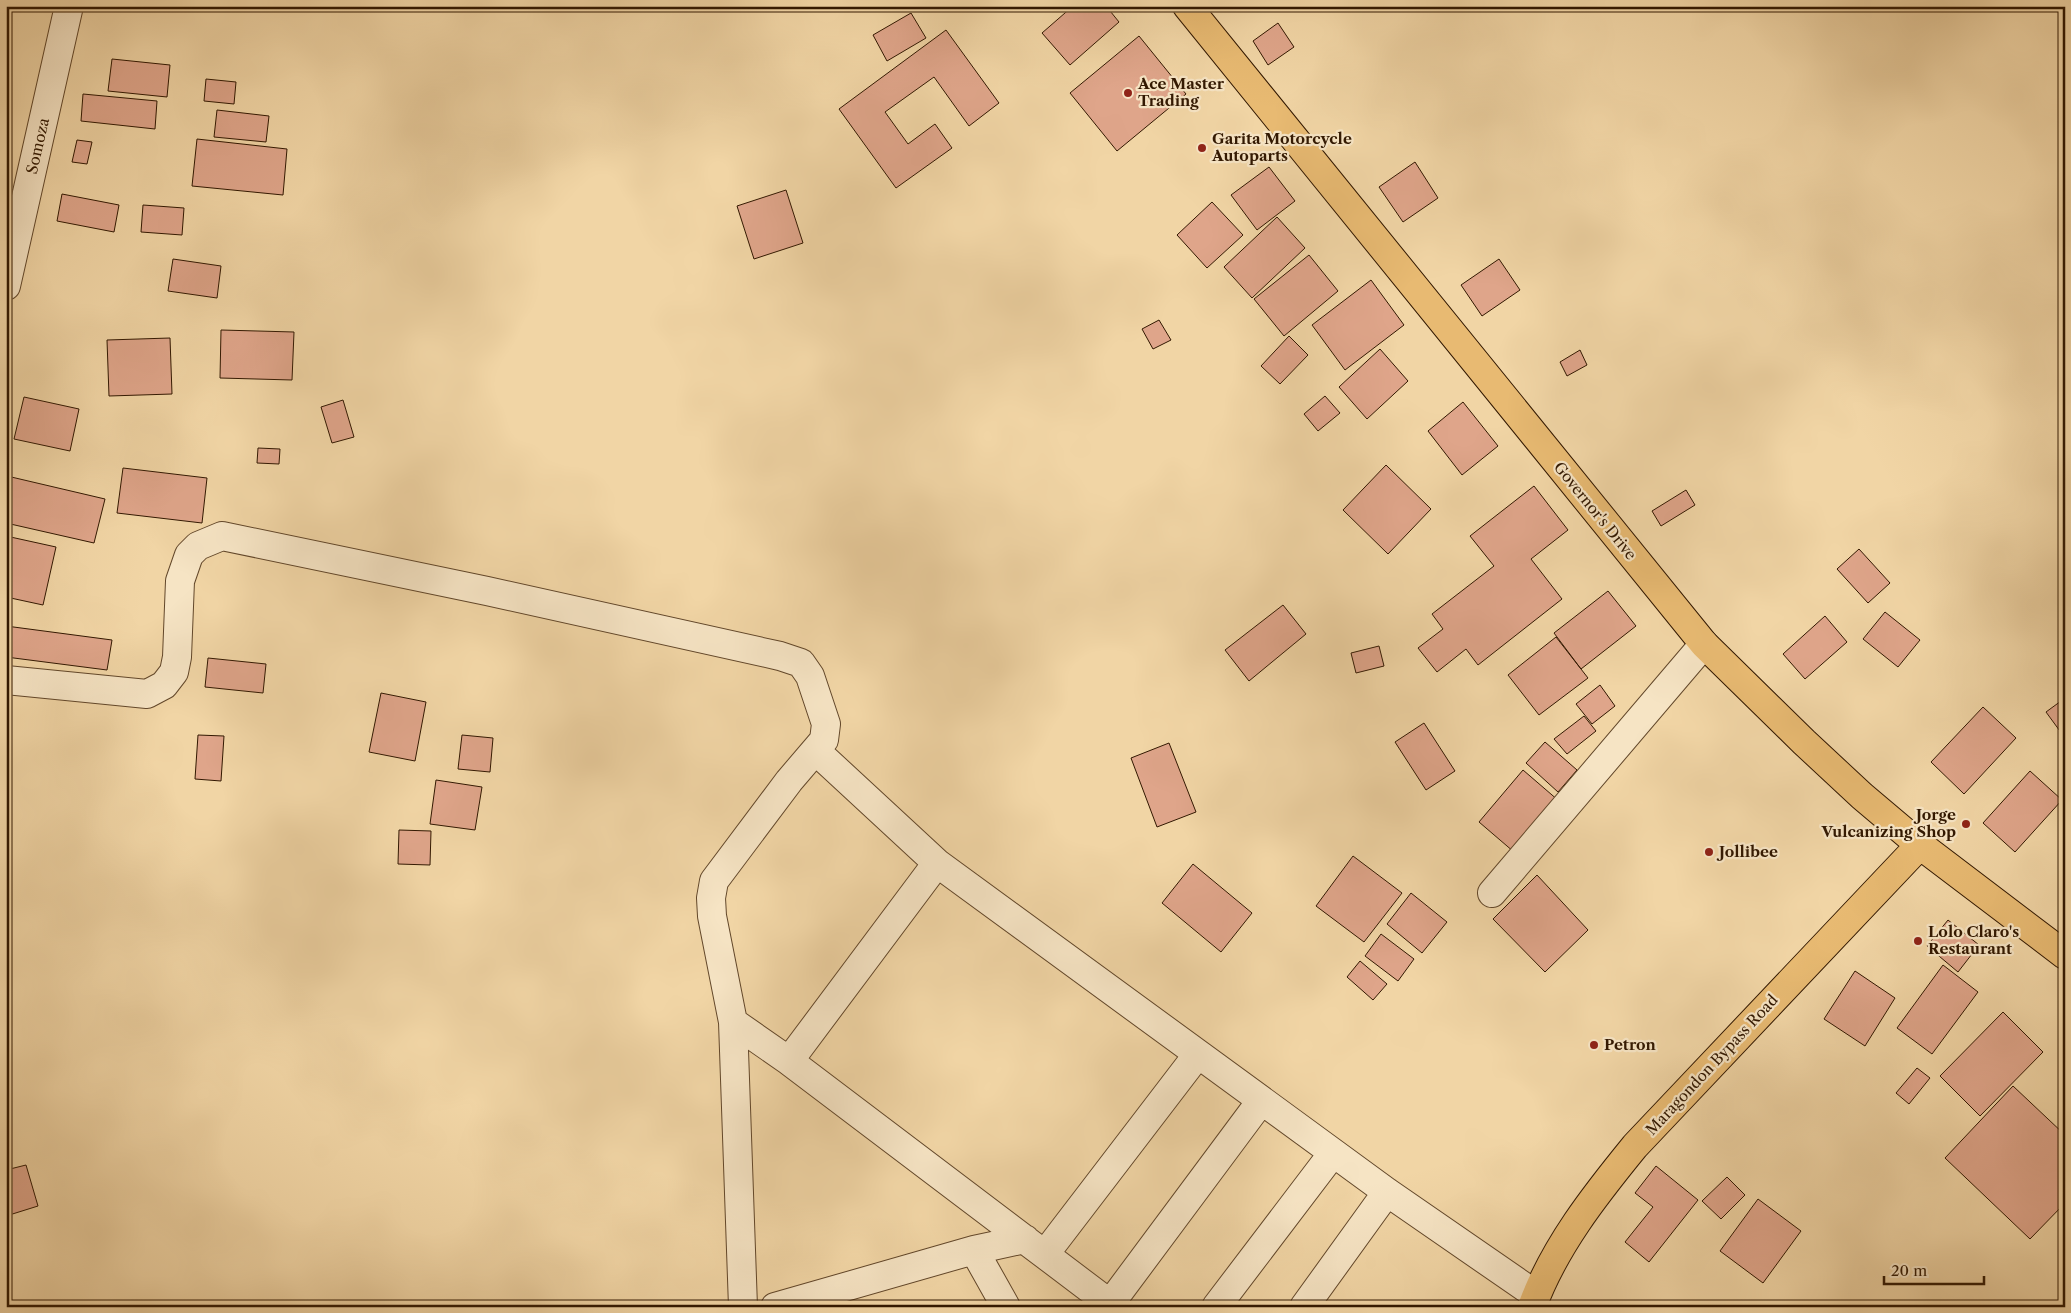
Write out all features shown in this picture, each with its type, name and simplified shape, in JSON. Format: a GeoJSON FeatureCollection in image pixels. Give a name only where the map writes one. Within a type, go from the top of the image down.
{"type":"FeatureCollection","features":[{"type":"Feature","properties":{"kind":"main road","name":"Governor's Drive"},"geometry":{"type":"LineString","coordinates":[[1187,6],[1704,644],[1862,796],[1920,844],[2065,955]]}},
{"type":"Feature","properties":{"kind":"main road","name":"Maragondon Bypass Road"},"geometry":{"type":"LineString","coordinates":[[1534,1301],[1566,1240],[1592,1200],[1635,1146],[1920,844]]}},
{"type":"Feature","properties":{"kind":"street","name":"Somoza"},"geometry":{"type":"LineString","coordinates":[[6,286],[69,6]]}},
{"type":"Feature","properties":{"kind":"street"},"geometry":{"type":"LineString","coordinates":[[6,680],[147,694],[164,685],[174,672],[177,658],[180,581],[189,554],[198,546],[222,536],[497,593],[780,656],[801,663],[810,676],[826,724],[824,740],[790,781],[714,881],[711,898],[712,916],[733,1022],[743,1307]]}},
{"type":"Feature","properties":{"kind":"street"},"geometry":{"type":"LineString","coordinates":[[1492,894],[1704,644]]}},
{"type":"Feature","properties":{"kind":"street"},"geometry":{"type":"LineString","coordinates":[[816,751],[937,863],[1534,1301]]}},
{"type":"Feature","properties":{"kind":"street"},"geometry":{"type":"LineString","coordinates":[[789,1061],[937,863]]}},
{"type":"Feature","properties":{"kind":"street"},"geometry":{"type":"LineString","coordinates":[[733,1022],[789,1061],[1112,1305],[1262,1100]]}},
{"type":"Feature","properties":{"kind":"street"},"geometry":{"type":"LineString","coordinates":[[775,1307],[974,1250],[1035,1247],[1198,1054]]}},
{"type":"Feature","properties":{"kind":"street"},"geometry":{"type":"LineString","coordinates":[[1216,1307],[1333,1153]]}},
{"type":"Feature","properties":{"kind":"street"},"geometry":{"type":"LineString","coordinates":[[1304,1307],[1387,1192]]}},
{"type":"Feature","properties":{"kind":"street"},"geometry":{"type":"LineString","coordinates":[[974,1250],[1006,1307]]}},
{"type":"Feature","properties":{"kind":"building"},"geometry":{"type":"Polygon","coordinates":[[[1073,6],[1106,6],[1119,22],[1070,65],[1042,33],[1073,6]]]}},
{"type":"Feature","properties":{"kind":"building"},"geometry":{"type":"Polygon","coordinates":[[[911,13],[926,38],[887,61],[873,35],[911,13]]]}},
{"type":"Feature","properties":{"kind":"building"},"geometry":{"type":"Polygon","coordinates":[[[1278,23],[1294,47],[1268,65],[1253,41],[1278,23]]]}},
{"type":"Feature","properties":{"kind":"building"},"geometry":{"type":"Polygon","coordinates":[[[946,30],[999,103],[969,126],[934,77],[885,112],[908,144],[935,124],[952,148],[896,188],[839,109],[946,30]]]}},
{"type":"Feature","properties":{"kind":"building","name":"Ace Master Trading"},"geometry":{"type":"Polygon","coordinates":[[[1139,36],[1186,94],[1117,151],[1070,93],[1139,36]]]}},
{"type":"Feature","properties":{"kind":"building"},"geometry":{"type":"Polygon","coordinates":[[[112,59],[170,65],[167,97],[108,91],[112,59]]]}},
{"type":"Feature","properties":{"kind":"building"},"geometry":{"type":"Polygon","coordinates":[[[206,79],[236,82],[234,104],[204,101],[206,79]]]}},
{"type":"Feature","properties":{"kind":"building"},"geometry":{"type":"Polygon","coordinates":[[[83,94],[157,101],[155,129],[81,121],[83,94]]]}},
{"type":"Feature","properties":{"kind":"building"},"geometry":{"type":"Polygon","coordinates":[[[217,110],[269,116],[266,142],[214,137],[217,110]]]}},
{"type":"Feature","properties":{"kind":"building"},"geometry":{"type":"Polygon","coordinates":[[[197,139],[287,149],[283,195],[192,186],[197,139]]]}},
{"type":"Feature","properties":{"kind":"building"},"geometry":{"type":"Polygon","coordinates":[[[77,140],[92,142],[87,164],[72,162],[77,140]]]}},
{"type":"Feature","properties":{"kind":"building"},"geometry":{"type":"Polygon","coordinates":[[[1415,162],[1438,198],[1403,222],[1379,187],[1415,162]]]}},
{"type":"Feature","properties":{"kind":"building"},"geometry":{"type":"Polygon","coordinates":[[[1269,167],[1295,201],[1257,230],[1231,195],[1269,167]]]}},
{"type":"Feature","properties":{"kind":"building"},"geometry":{"type":"Polygon","coordinates":[[[6,188],[20,191],[6,223],[6,188]]]}},
{"type":"Feature","properties":{"kind":"building"},"geometry":{"type":"Polygon","coordinates":[[[786,190],[803,243],[754,259],[737,206],[786,190]]]}},
{"type":"Feature","properties":{"kind":"building"},"geometry":{"type":"Polygon","coordinates":[[[62,194],[119,205],[114,232],[57,221],[62,194]]]}},
{"type":"Feature","properties":{"kind":"building"},"geometry":{"type":"Polygon","coordinates":[[[1212,202],[1243,235],[1207,268],[1177,235],[1212,202]]]}},
{"type":"Feature","properties":{"kind":"building"},"geometry":{"type":"Polygon","coordinates":[[[143,205],[184,208],[182,235],[141,232],[143,205]]]}},
{"type":"Feature","properties":{"kind":"building"},"geometry":{"type":"Polygon","coordinates":[[[1277,217],[1305,248],[1252,298],[1224,267],[1277,217]]]}},
{"type":"Feature","properties":{"kind":"building"},"geometry":{"type":"Polygon","coordinates":[[[1309,255],[1338,291],[1284,336],[1254,299],[1309,255]]]}},
{"type":"Feature","properties":{"kind":"building"},"geometry":{"type":"Polygon","coordinates":[[[173,259],[221,266],[217,298],[168,291],[173,259]]]}},
{"type":"Feature","properties":{"kind":"building"},"geometry":{"type":"Polygon","coordinates":[[[1499,259],[1520,290],[1482,316],[1461,285],[1499,259]]]}},
{"type":"Feature","properties":{"kind":"building"},"geometry":{"type":"Polygon","coordinates":[[[1371,280],[1404,325],[1345,370],[1312,325],[1371,280]]]}},
{"type":"Feature","properties":{"kind":"building"},"geometry":{"type":"Polygon","coordinates":[[[1159,320],[1171,340],[1153,349],[1142,329],[1159,320]]]}},
{"type":"Feature","properties":{"kind":"building"},"geometry":{"type":"Polygon","coordinates":[[[221,330],[294,332],[292,380],[220,378],[221,330]]]}},
{"type":"Feature","properties":{"kind":"building"},"geometry":{"type":"Polygon","coordinates":[[[1289,336],[1308,355],[1280,384],[1261,366],[1289,336]]]}},
{"type":"Feature","properties":{"kind":"building"},"geometry":{"type":"Polygon","coordinates":[[[170,338],[172,394],[109,396],[107,340],[170,338]]]}},
{"type":"Feature","properties":{"kind":"building"},"geometry":{"type":"Polygon","coordinates":[[[1380,349],[1408,381],[1367,419],[1339,387],[1380,349]]]}},
{"type":"Feature","properties":{"kind":"building"},"geometry":{"type":"Polygon","coordinates":[[[1580,350],[1587,365],[1567,376],[1560,362],[1580,350]]]}},
{"type":"Feature","properties":{"kind":"building"},"geometry":{"type":"Polygon","coordinates":[[[1325,396],[1340,413],[1318,431],[1304,414],[1325,396]]]}},
{"type":"Feature","properties":{"kind":"building"},"geometry":{"type":"Polygon","coordinates":[[[24,397],[79,409],[70,451],[14,439],[24,397]]]}},
{"type":"Feature","properties":{"kind":"building"},"geometry":{"type":"Polygon","coordinates":[[[343,400],[354,437],[332,443],[321,407],[343,400]]]}},
{"type":"Feature","properties":{"kind":"building"},"geometry":{"type":"Polygon","coordinates":[[[1463,402],[1498,446],[1462,475],[1428,431],[1463,402]]]}},
{"type":"Feature","properties":{"kind":"building"},"geometry":{"type":"Polygon","coordinates":[[[258,448],[280,449],[279,464],[257,463],[258,448]]]}},
{"type":"Feature","properties":{"kind":"building"},"geometry":{"type":"Polygon","coordinates":[[[1386,465],[1431,509],[1388,554],[1343,510],[1386,465]]]}},
{"type":"Feature","properties":{"kind":"building"},"geometry":{"type":"Polygon","coordinates":[[[123,468],[207,478],[202,523],[117,513],[123,468]]]}},
{"type":"Feature","properties":{"kind":"building"},"geometry":{"type":"Polygon","coordinates":[[[7,476],[105,499],[94,543],[6,523],[7,476]]]}},
{"type":"Feature","properties":{"kind":"building"},"geometry":{"type":"Polygon","coordinates":[[[1534,486],[1568,530],[1531,559],[1562,599],[1478,665],[1466,649],[1437,672],[1418,648],[1443,629],[1432,614],[1494,566],[1470,536],[1534,486]]]}},
{"type":"Feature","properties":{"kind":"building"},"geometry":{"type":"Polygon","coordinates":[[[1686,490],[1695,505],[1661,526],[1652,511],[1686,490]]]}},
{"type":"Feature","properties":{"kind":"building"},"geometry":{"type":"Polygon","coordinates":[[[6,536],[56,547],[43,605],[6,597],[6,536]]]}},
{"type":"Feature","properties":{"kind":"building"},"geometry":{"type":"Polygon","coordinates":[[[1859,549],[1890,583],[1868,603],[1837,569],[1859,549]]]}},
{"type":"Feature","properties":{"kind":"building"},"geometry":{"type":"Polygon","coordinates":[[[1608,591],[1636,626],[1581,669],[1554,633],[1608,591]]]}},
{"type":"Feature","properties":{"kind":"building"},"geometry":{"type":"Polygon","coordinates":[[[1283,605],[1306,634],[1249,681],[1225,650],[1283,605]]]}},
{"type":"Feature","properties":{"kind":"building"},"geometry":{"type":"Polygon","coordinates":[[[1885,612],[1920,640],[1898,667],[1863,639],[1885,612]]]}},
{"type":"Feature","properties":{"kind":"building"},"geometry":{"type":"Polygon","coordinates":[[[1825,616],[1847,642],[1805,679],[1783,654],[1825,616]]]}},
{"type":"Feature","properties":{"kind":"building"},"geometry":{"type":"Polygon","coordinates":[[[6,626],[112,640],[107,670],[6,657],[6,626]]]}},
{"type":"Feature","properties":{"kind":"building"},"geometry":{"type":"Polygon","coordinates":[[[1556,637],[1588,678],[1539,715],[1508,675],[1556,637]]]}},
{"type":"Feature","properties":{"kind":"building"},"geometry":{"type":"Polygon","coordinates":[[[1379,646],[1384,666],[1356,673],[1351,653],[1379,646]]]}},
{"type":"Feature","properties":{"kind":"building"},"geometry":{"type":"Polygon","coordinates":[[[208,658],[266,664],[263,693],[205,687],[208,658]]]}},
{"type":"Feature","properties":{"kind":"building"},"geometry":{"type":"Polygon","coordinates":[[[1600,685],[1615,706],[1592,724],[1576,704],[1600,685]]]}},
{"type":"Feature","properties":{"kind":"building"},"geometry":{"type":"Polygon","coordinates":[[[381,693],[426,702],[415,761],[369,752],[381,693]]]}},
{"type":"Feature","properties":{"kind":"building"},"geometry":{"type":"Polygon","coordinates":[[[2061,701],[2065,706],[2065,738],[2046,712],[2061,701]]]}},
{"type":"Feature","properties":{"kind":"building"},"geometry":{"type":"Polygon","coordinates":[[[1983,707],[2016,738],[1964,794],[1931,762],[1983,707]]]}},
{"type":"Feature","properties":{"kind":"building"},"geometry":{"type":"Polygon","coordinates":[[[1584,716],[1596,731],[1567,754],[1554,739],[1584,716]]]}},
{"type":"Feature","properties":{"kind":"building"},"geometry":{"type":"Polygon","coordinates":[[[1424,723],[1455,771],[1426,790],[1395,742],[1424,723]]]}},
{"type":"Feature","properties":{"kind":"building"},"geometry":{"type":"Polygon","coordinates":[[[198,735],[224,736],[221,781],[195,779],[198,735]]]}},
{"type":"Feature","properties":{"kind":"building"},"geometry":{"type":"Polygon","coordinates":[[[462,735],[493,738],[490,772],[458,769],[462,735]]]}},
{"type":"Feature","properties":{"kind":"building"},"geometry":{"type":"Polygon","coordinates":[[[1545,742],[1577,770],[1558,792],[1526,763],[1545,742]]]}},
{"type":"Feature","properties":{"kind":"building"},"geometry":{"type":"Polygon","coordinates":[[[1169,743],[1196,812],[1157,827],[1131,758],[1169,743]]]}},
{"type":"Feature","properties":{"kind":"building"},"geometry":{"type":"Polygon","coordinates":[[[1523,770],[1559,801],[1514,852],[1479,822],[1523,770]]]}},
{"type":"Feature","properties":{"kind":"building"},"geometry":{"type":"Polygon","coordinates":[[[2030,771],[2062,800],[2015,852],[1983,823],[2030,771]]]}},
{"type":"Feature","properties":{"kind":"building"},"geometry":{"type":"Polygon","coordinates":[[[436,780],[482,787],[475,830],[430,824],[436,780]]]}},
{"type":"Feature","properties":{"kind":"building"},"geometry":{"type":"Polygon","coordinates":[[[399,830],[431,831],[430,865],[398,864],[399,830]]]}},
{"type":"Feature","properties":{"kind":"building"},"geometry":{"type":"Polygon","coordinates":[[[1353,856],[1402,893],[1364,942],[1316,906],[1353,856]]]}},
{"type":"Feature","properties":{"kind":"building"},"geometry":{"type":"Polygon","coordinates":[[[1193,864],[1252,913],[1221,952],[1162,903],[1193,864]]]}},
{"type":"Feature","properties":{"kind":"building"},"geometry":{"type":"Polygon","coordinates":[[[1537,875],[1588,930],[1545,972],[1493,919],[1537,875]]]}},
{"type":"Feature","properties":{"kind":"building"},"geometry":{"type":"Polygon","coordinates":[[[1411,893],[1447,922],[1422,953],[1387,924],[1411,893]]]}},
{"type":"Feature","properties":{"kind":"building"},"geometry":{"type":"Polygon","coordinates":[[[1948,920],[1979,945],[1958,972],[1927,946],[1948,920]]]}},
{"type":"Feature","properties":{"kind":"building"},"geometry":{"type":"Polygon","coordinates":[[[1381,934],[1414,959],[1398,981],[1365,956],[1381,934]]]}},
{"type":"Feature","properties":{"kind":"building"},"geometry":{"type":"Polygon","coordinates":[[[1360,961],[1387,984],[1373,1000],[1347,977],[1360,961]]]}},
{"type":"Feature","properties":{"kind":"building"},"geometry":{"type":"Polygon","coordinates":[[[1943,965],[1978,992],[1932,1054],[1897,1028],[1943,965]]]}},
{"type":"Feature","properties":{"kind":"building"},"geometry":{"type":"Polygon","coordinates":[[[1855,971],[1895,998],[1865,1046],[1824,1019],[1855,971]]]}},
{"type":"Feature","properties":{"kind":"building"},"geometry":{"type":"Polygon","coordinates":[[[2003,1012],[2043,1052],[1980,1116],[1940,1076],[2003,1012]]]}},
{"type":"Feature","properties":{"kind":"building"},"geometry":{"type":"Polygon","coordinates":[[[1917,1068],[1930,1078],[1909,1104],[1896,1093],[1917,1068]]]}},
{"type":"Feature","properties":{"kind":"building"},"geometry":{"type":"Polygon","coordinates":[[[2013,1086],[2065,1135],[2065,1203],[2030,1239],[1945,1158],[2013,1086]]]}},
{"type":"Feature","properties":{"kind":"building"},"geometry":{"type":"Polygon","coordinates":[[[26,1165],[38,1206],[6,1216],[6,1170],[26,1165]]]}},
{"type":"Feature","properties":{"kind":"building"},"geometry":{"type":"Polygon","coordinates":[[[1656,1166],[1698,1200],[1649,1262],[1625,1242],[1653,1207],[1635,1193],[1656,1166]]]}},
{"type":"Feature","properties":{"kind":"building"},"geometry":{"type":"Polygon","coordinates":[[[1727,1177],[1745,1195],[1721,1219],[1702,1201],[1727,1177]]]}},
{"type":"Feature","properties":{"kind":"building"},"geometry":{"type":"Polygon","coordinates":[[[1758,1199],[1801,1231],[1763,1283],[1720,1251],[1758,1199]]]}},
{"type":"Feature","properties":{"kind":"place","name":"Ace Master Trading"},"geometry":{"type":"Point","coordinates":[1128,93]}},
{"type":"Feature","properties":{"kind":"place","name":"Garita Motorcycle Autoparts"},"geometry":{"type":"Point","coordinates":[1202,148]}},
{"type":"Feature","properties":{"kind":"place","name":"Jorge Vulcanizing Shop"},"geometry":{"type":"Point","coordinates":[1966,824]}},
{"type":"Feature","properties":{"kind":"place","name":"Jollibee"},"geometry":{"type":"Point","coordinates":[1709,852]}},
{"type":"Feature","properties":{"kind":"place","name":"Lolo Claro's Restaurant"},"geometry":{"type":"Point","coordinates":[1918,941]}},
{"type":"Feature","properties":{"kind":"place","name":"Petron"},"geometry":{"type":"Point","coordinates":[1594,1045]}}]}
